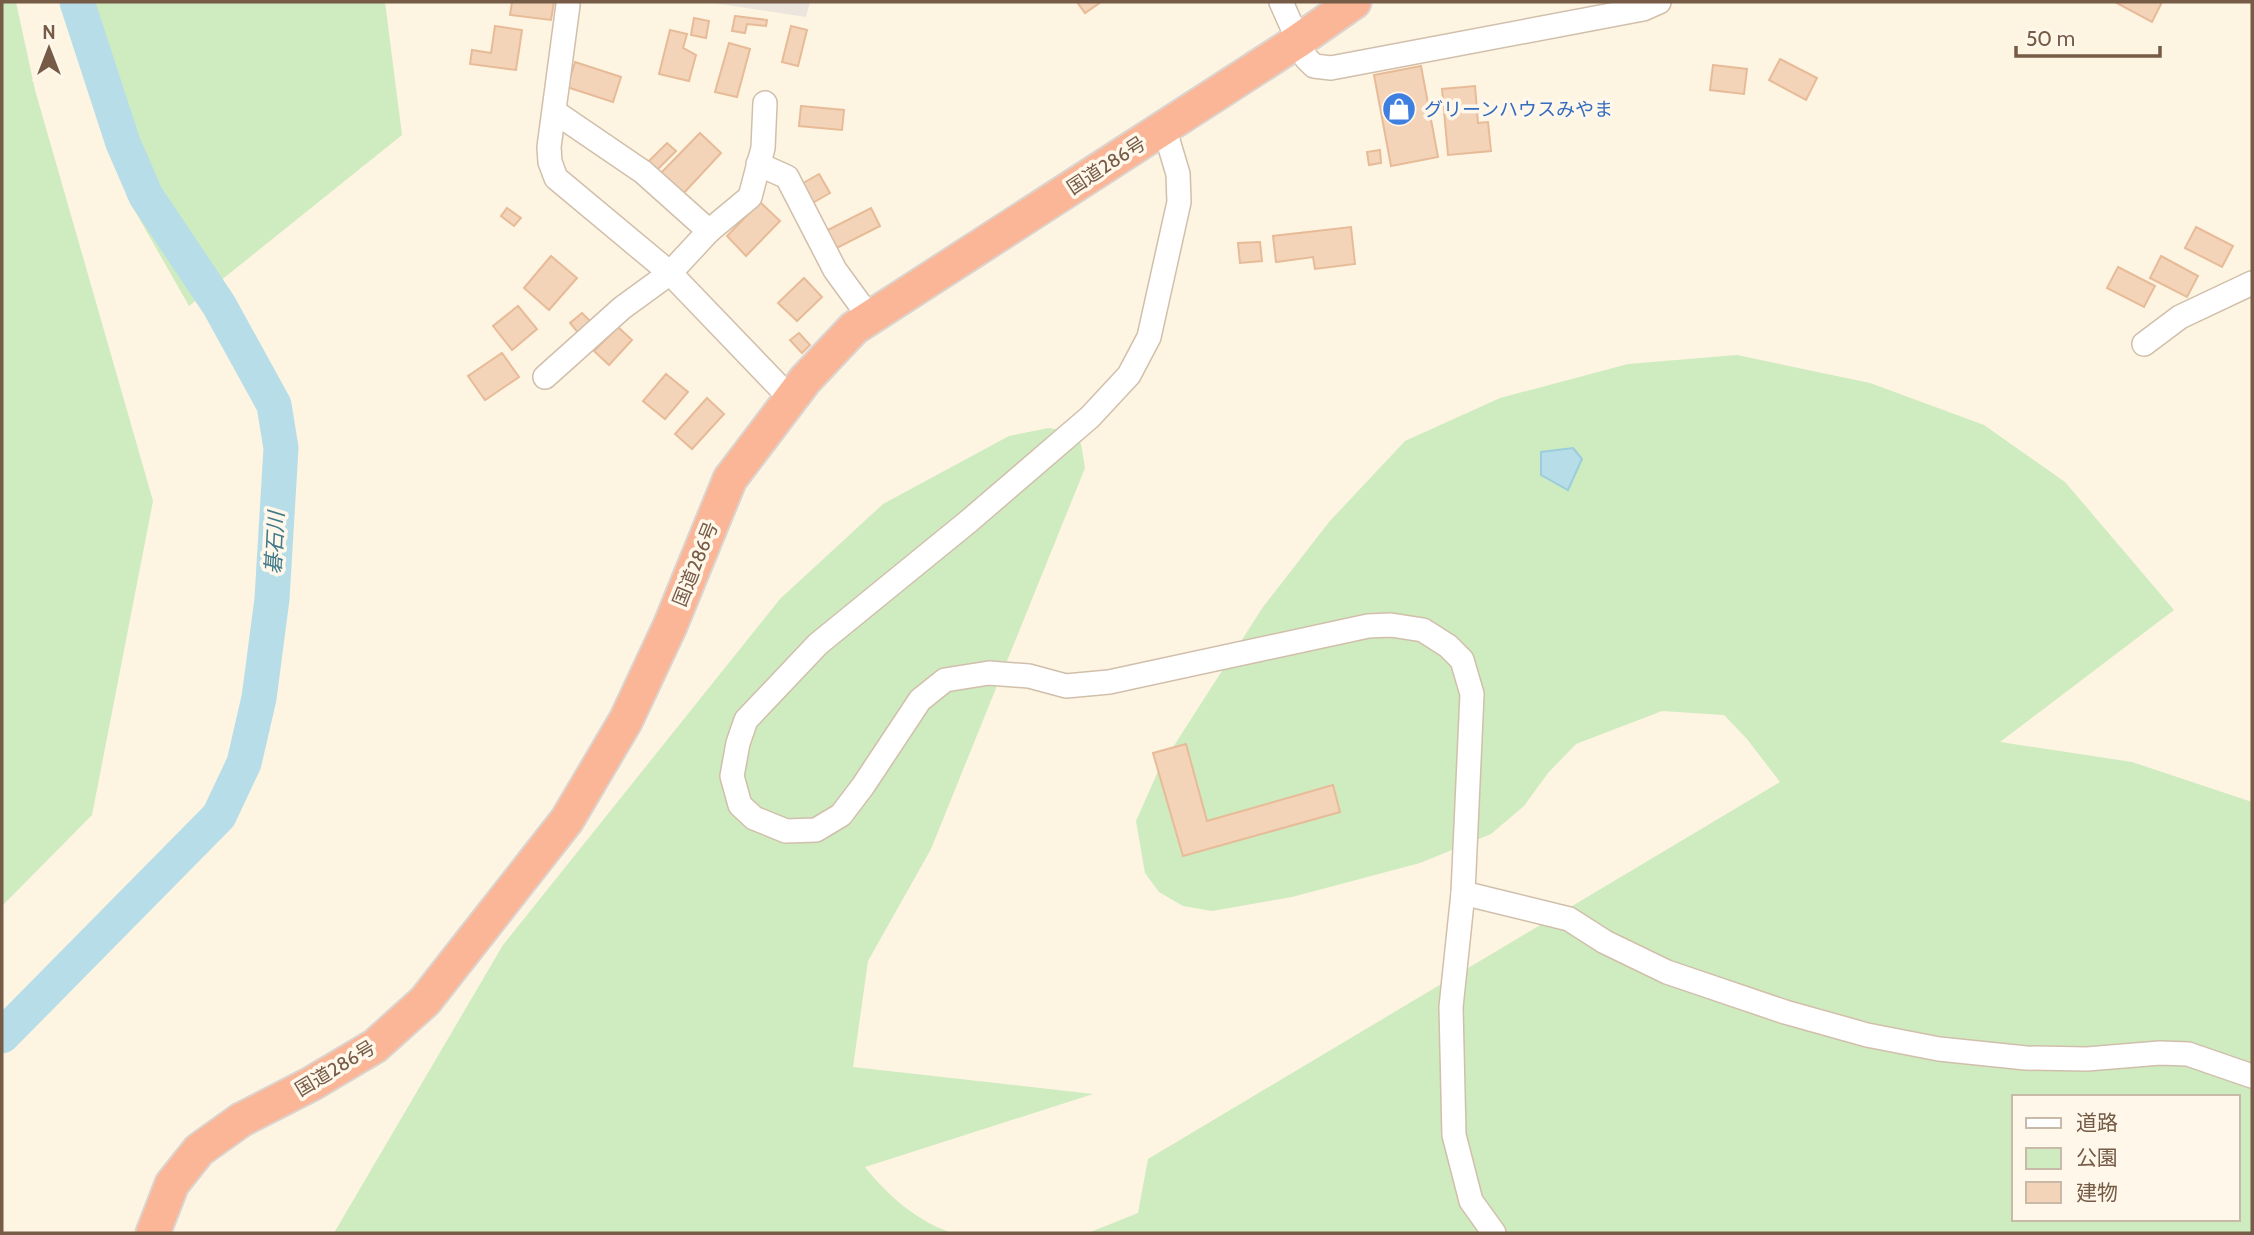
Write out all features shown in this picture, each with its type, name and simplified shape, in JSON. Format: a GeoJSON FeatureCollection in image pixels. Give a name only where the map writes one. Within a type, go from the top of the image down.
{"type":"FeatureCollection","features":[{"type":"Feature","properties":{"kind":"highway","name":"国道286号"},"geometry":{"type":"LineString","coordinates":[[153,1233],[172,1184],[199,1150],[241,1120],[311,1084],[375,1046],[425,1001],[567,820],[626,720],[670,626],[730,479],[805,380],[854,328],[1354,2]]}},
{"type":"Feature","properties":{"kind":"street"},"geometry":{"type":"LineString","coordinates":[[1281,2],[1306,58],[1314,66],[1331,68],[1643,9],[1659,2]]}},
{"type":"Feature","properties":{"kind":"street"},"geometry":{"type":"LineString","coordinates":[[568,5],[549,147],[550,162],[556,178],[670,273],[791,399]]}},
{"type":"Feature","properties":{"kind":"street"},"geometry":{"type":"LineString","coordinates":[[545,377],[622,308],[670,273],[709,231],[750,197],[763,148],[765,103]]}},
{"type":"Feature","properties":{"kind":"street"},"geometry":{"type":"LineString","coordinates":[[555,112],[643,172],[709,231]]}},
{"type":"Feature","properties":{"kind":"street"},"geometry":{"type":"LineString","coordinates":[[1164,127],[1178,174],[1179,202],[1149,337],[1129,375],[1090,416],[969,521],[818,644],[747,719],[738,743],[732,776],[740,805],[754,818],[786,831],[816,830],[841,815],[920,700],[945,680],[989,673],[1030,676],[1066,686],[1109,682],[1368,626],[1391,625],[1423,629],[1448,646],[1462,660],[1472,694],[1463,893],[1451,1007],[1454,1135],[1471,1201],[1494,1233]]}},
{"type":"Feature","properties":{"kind":"street"},"geometry":{"type":"LineString","coordinates":[[758,164],[787,177],[835,270],[870,318]]}},
{"type":"Feature","properties":{"kind":"street"},"geometry":{"type":"LineString","coordinates":[[2144,344],[2180,317],[2252,283]]}},
{"type":"Feature","properties":{"kind":"street"},"geometry":{"type":"LineString","coordinates":[[1463,893],[1569,919],[1605,942],[1667,972],[1785,1012],[1867,1035],[1939,1049],[2026,1058],[2087,1059],[2160,1053],[2188,1054],[2252,1076]]}},
{"type":"Feature","properties":{"kind":"shaded area"},"geometry":{"type":"Polygon","coordinates":[[[707,2],[810,2],[806,17],[707,2]]]}},
{"type":"Feature","properties":{"kind":"green space"},"geometry":{"type":"Polygon","coordinates":[[[2,2],[16,2],[35,90],[153,501],[92,815],[2,906],[2,2]]]}},
{"type":"Feature","properties":{"kind":"green space"},"geometry":{"type":"Polygon","coordinates":[[[80,2],[385,2],[402,135],[189,306],[127,197],[80,2]]]}},
{"type":"Feature","properties":{"kind":"green space"},"geometry":{"type":"Polygon","coordinates":[[[1737,355],[1870,383],[1984,425],[2065,482],[2174,610],[2000,742],[2132,762],[2252,802],[2252,1233],[1088,1233],[1138,1213],[1148,1159],[1780,782],[1747,739],[1724,715],[1662,711],[1576,744],[1548,773],[1524,806],[1491,834],[1420,863],[1292,897],[1212,911],[1183,906],[1159,892],[1145,873],[1136,821],[1159,769],[1263,607],[1329,522],[1405,441],[1500,398],[1628,364],[1737,355]]]}},
{"type":"Feature","properties":{"kind":"green space"},"geometry":{"type":"Polygon","coordinates":[[[1049,428],[1073,432],[1081,444],[1085,468],[931,849],[868,961],[853,1067],[1093,1094],[865,1167],[883,1188],[904,1206],[927,1222],[952,1233],[334,1233],[503,945],[780,599],[883,504],[1009,436],[1049,428]]]}},
{"type":"Feature","properties":{"kind":"water"},"geometry":{"type":"Polygon","coordinates":[[[1573,448],[1582,459],[1568,490],[1541,475],[1541,452],[1573,448]]]}},
{"type":"Feature","properties":{"kind":"building"},"geometry":{"type":"Polygon","coordinates":[[[512,2],[554,2],[551,20],[510,15],[512,2]]]}},
{"type":"Feature","properties":{"kind":"building"},"geometry":{"type":"Polygon","coordinates":[[[1077,2],[1101,2],[1085,13],[1077,2]]]}},
{"type":"Feature","properties":{"kind":"building"},"geometry":{"type":"Polygon","coordinates":[[[2115,2],[2162,2],[2152,22],[2115,2]]]}},
{"type":"Feature","properties":{"kind":"building"},"geometry":{"type":"Polygon","coordinates":[[[735,16],[767,20],[766,26],[747,24],[745,33],[732,31],[735,16]]]}},
{"type":"Feature","properties":{"kind":"building"},"geometry":{"type":"Polygon","coordinates":[[[694,18],[709,21],[706,38],[691,35],[694,18]]]}},
{"type":"Feature","properties":{"kind":"building"},"geometry":{"type":"Polygon","coordinates":[[[495,26],[522,30],[516,70],[470,64],[472,50],[491,53],[495,26]]]}},
{"type":"Feature","properties":{"kind":"building"},"geometry":{"type":"Polygon","coordinates":[[[791,26],[807,30],[798,66],[782,62],[791,26]]]}},
{"type":"Feature","properties":{"kind":"building"},"geometry":{"type":"Polygon","coordinates":[[[670,30],[687,34],[683,48],[696,55],[689,81],[659,74],[670,30]]]}},
{"type":"Feature","properties":{"kind":"building"},"geometry":{"type":"Polygon","coordinates":[[[729,43],[750,49],[737,97],[715,92],[729,43]]]}},
{"type":"Feature","properties":{"kind":"building"},"geometry":{"type":"Polygon","coordinates":[[[1780,59],[1817,78],[1806,100],[1769,80],[1780,59]]]}},
{"type":"Feature","properties":{"kind":"building"},"geometry":{"type":"Polygon","coordinates":[[[575,62],[621,77],[613,102],[567,87],[575,62]]]}},
{"type":"Feature","properties":{"kind":"building"},"geometry":{"type":"Polygon","coordinates":[[[1713,65],[1747,69],[1744,94],[1710,90],[1713,65]]]}},
{"type":"Feature","properties":{"kind":"building"},"geometry":{"type":"Polygon","coordinates":[[[1421,66],[1438,157],[1391,166],[1374,75],[1421,66]]]}},
{"type":"Feature","properties":{"kind":"building"},"geometry":{"type":"Polygon","coordinates":[[[1475,86],[1478,123],[1488,122],[1491,151],[1448,155],[1442,89],[1475,86]]]}},
{"type":"Feature","properties":{"kind":"building"},"geometry":{"type":"Polygon","coordinates":[[[801,106],[844,110],[842,130],[799,126],[801,106]]]}},
{"type":"Feature","properties":{"kind":"building"},"geometry":{"type":"Polygon","coordinates":[[[700,133],[721,153],[682,195],[660,174],[700,133]]]}},
{"type":"Feature","properties":{"kind":"building"},"geometry":{"type":"Polygon","coordinates":[[[667,143],[676,151],[656,171],[647,163],[667,143]]]}},
{"type":"Feature","properties":{"kind":"building"},"geometry":{"type":"Polygon","coordinates":[[[1380,150],[1381,163],[1369,165],[1367,152],[1380,150]]]}},
{"type":"Feature","properties":{"kind":"building"},"geometry":{"type":"Polygon","coordinates":[[[819,174],[830,193],[809,205],[798,186],[819,174]]]}},
{"type":"Feature","properties":{"kind":"building"},"geometry":{"type":"Polygon","coordinates":[[[760,202],[780,221],[746,256],[727,236],[760,202]]]}},
{"type":"Feature","properties":{"kind":"building"},"geometry":{"type":"Polygon","coordinates":[[[507,208],[521,218],[514,226],[501,216],[507,208]]]}},
{"type":"Feature","properties":{"kind":"building"},"geometry":{"type":"Polygon","coordinates":[[[871,208],[880,226],[829,252],[820,234],[871,208]]]}},
{"type":"Feature","properties":{"kind":"building"},"geometry":{"type":"Polygon","coordinates":[[[1351,227],[1355,264],[1315,269],[1313,257],[1276,262],[1273,236],[1351,227]]]}},
{"type":"Feature","properties":{"kind":"building"},"geometry":{"type":"Polygon","coordinates":[[[2196,227],[2233,246],[2222,267],[2185,248],[2196,227]]]}},
{"type":"Feature","properties":{"kind":"building"},"geometry":{"type":"Polygon","coordinates":[[[1260,242],[1262,261],[1240,263],[1238,243],[1260,242]]]}},
{"type":"Feature","properties":{"kind":"building"},"geometry":{"type":"Polygon","coordinates":[[[551,256],[577,278],[549,310],[524,288],[551,256]]]}},
{"type":"Feature","properties":{"kind":"building"},"geometry":{"type":"Polygon","coordinates":[[[2161,256],[2198,276],[2187,297],[2150,278],[2161,256]]]}},
{"type":"Feature","properties":{"kind":"building"},"geometry":{"type":"Polygon","coordinates":[[[2118,267],[2155,286],[2144,307],[2107,288],[2118,267]]]}},
{"type":"Feature","properties":{"kind":"building"},"geometry":{"type":"Polygon","coordinates":[[[804,278],[822,297],[797,321],[778,303],[804,278]]]}},
{"type":"Feature","properties":{"kind":"building"},"geometry":{"type":"Polygon","coordinates":[[[518,306],[537,329],[512,350],[493,326],[518,306]]]}},
{"type":"Feature","properties":{"kind":"building"},"geometry":{"type":"Polygon","coordinates":[[[582,313],[592,323],[580,335],[570,323],[582,313]]]}},
{"type":"Feature","properties":{"kind":"building"},"geometry":{"type":"Polygon","coordinates":[[[618,327],[632,340],[609,365],[594,351],[618,327]]]}},
{"type":"Feature","properties":{"kind":"building"},"geometry":{"type":"Polygon","coordinates":[[[799,333],[810,345],[802,353],[790,340],[799,333]]]}},
{"type":"Feature","properties":{"kind":"building"},"geometry":{"type":"Polygon","coordinates":[[[502,353],[519,377],[485,400],[468,376],[502,353]]]}},
{"type":"Feature","properties":{"kind":"building"},"geometry":{"type":"Polygon","coordinates":[[[666,374],[688,392],[665,419],[643,401],[666,374]]]}},
{"type":"Feature","properties":{"kind":"building"},"geometry":{"type":"Polygon","coordinates":[[[707,398],[724,414],[692,449],[675,434],[707,398]]]}},
{"type":"Feature","properties":{"kind":"building"},"geometry":{"type":"Polygon","coordinates":[[[1186,744],[1207,821],[1333,785],[1340,812],[1183,856],[1153,753],[1186,744]]]}},
{"type":"Feature","properties":{"kind":"waterway","name":"碁石川"},"geometry":{"type":"LineString","coordinates":[[2,1036],[219,816],[244,763],[259,698],[272,599],[281,448],[274,405],[219,305],[146,196],[123,143],[77,2]]}},
{"type":"Feature","properties":{"kind":"place","name":"グリーンハウスみやま"},"geometry":{"type":"Point","coordinates":[1399,109]}}]}
